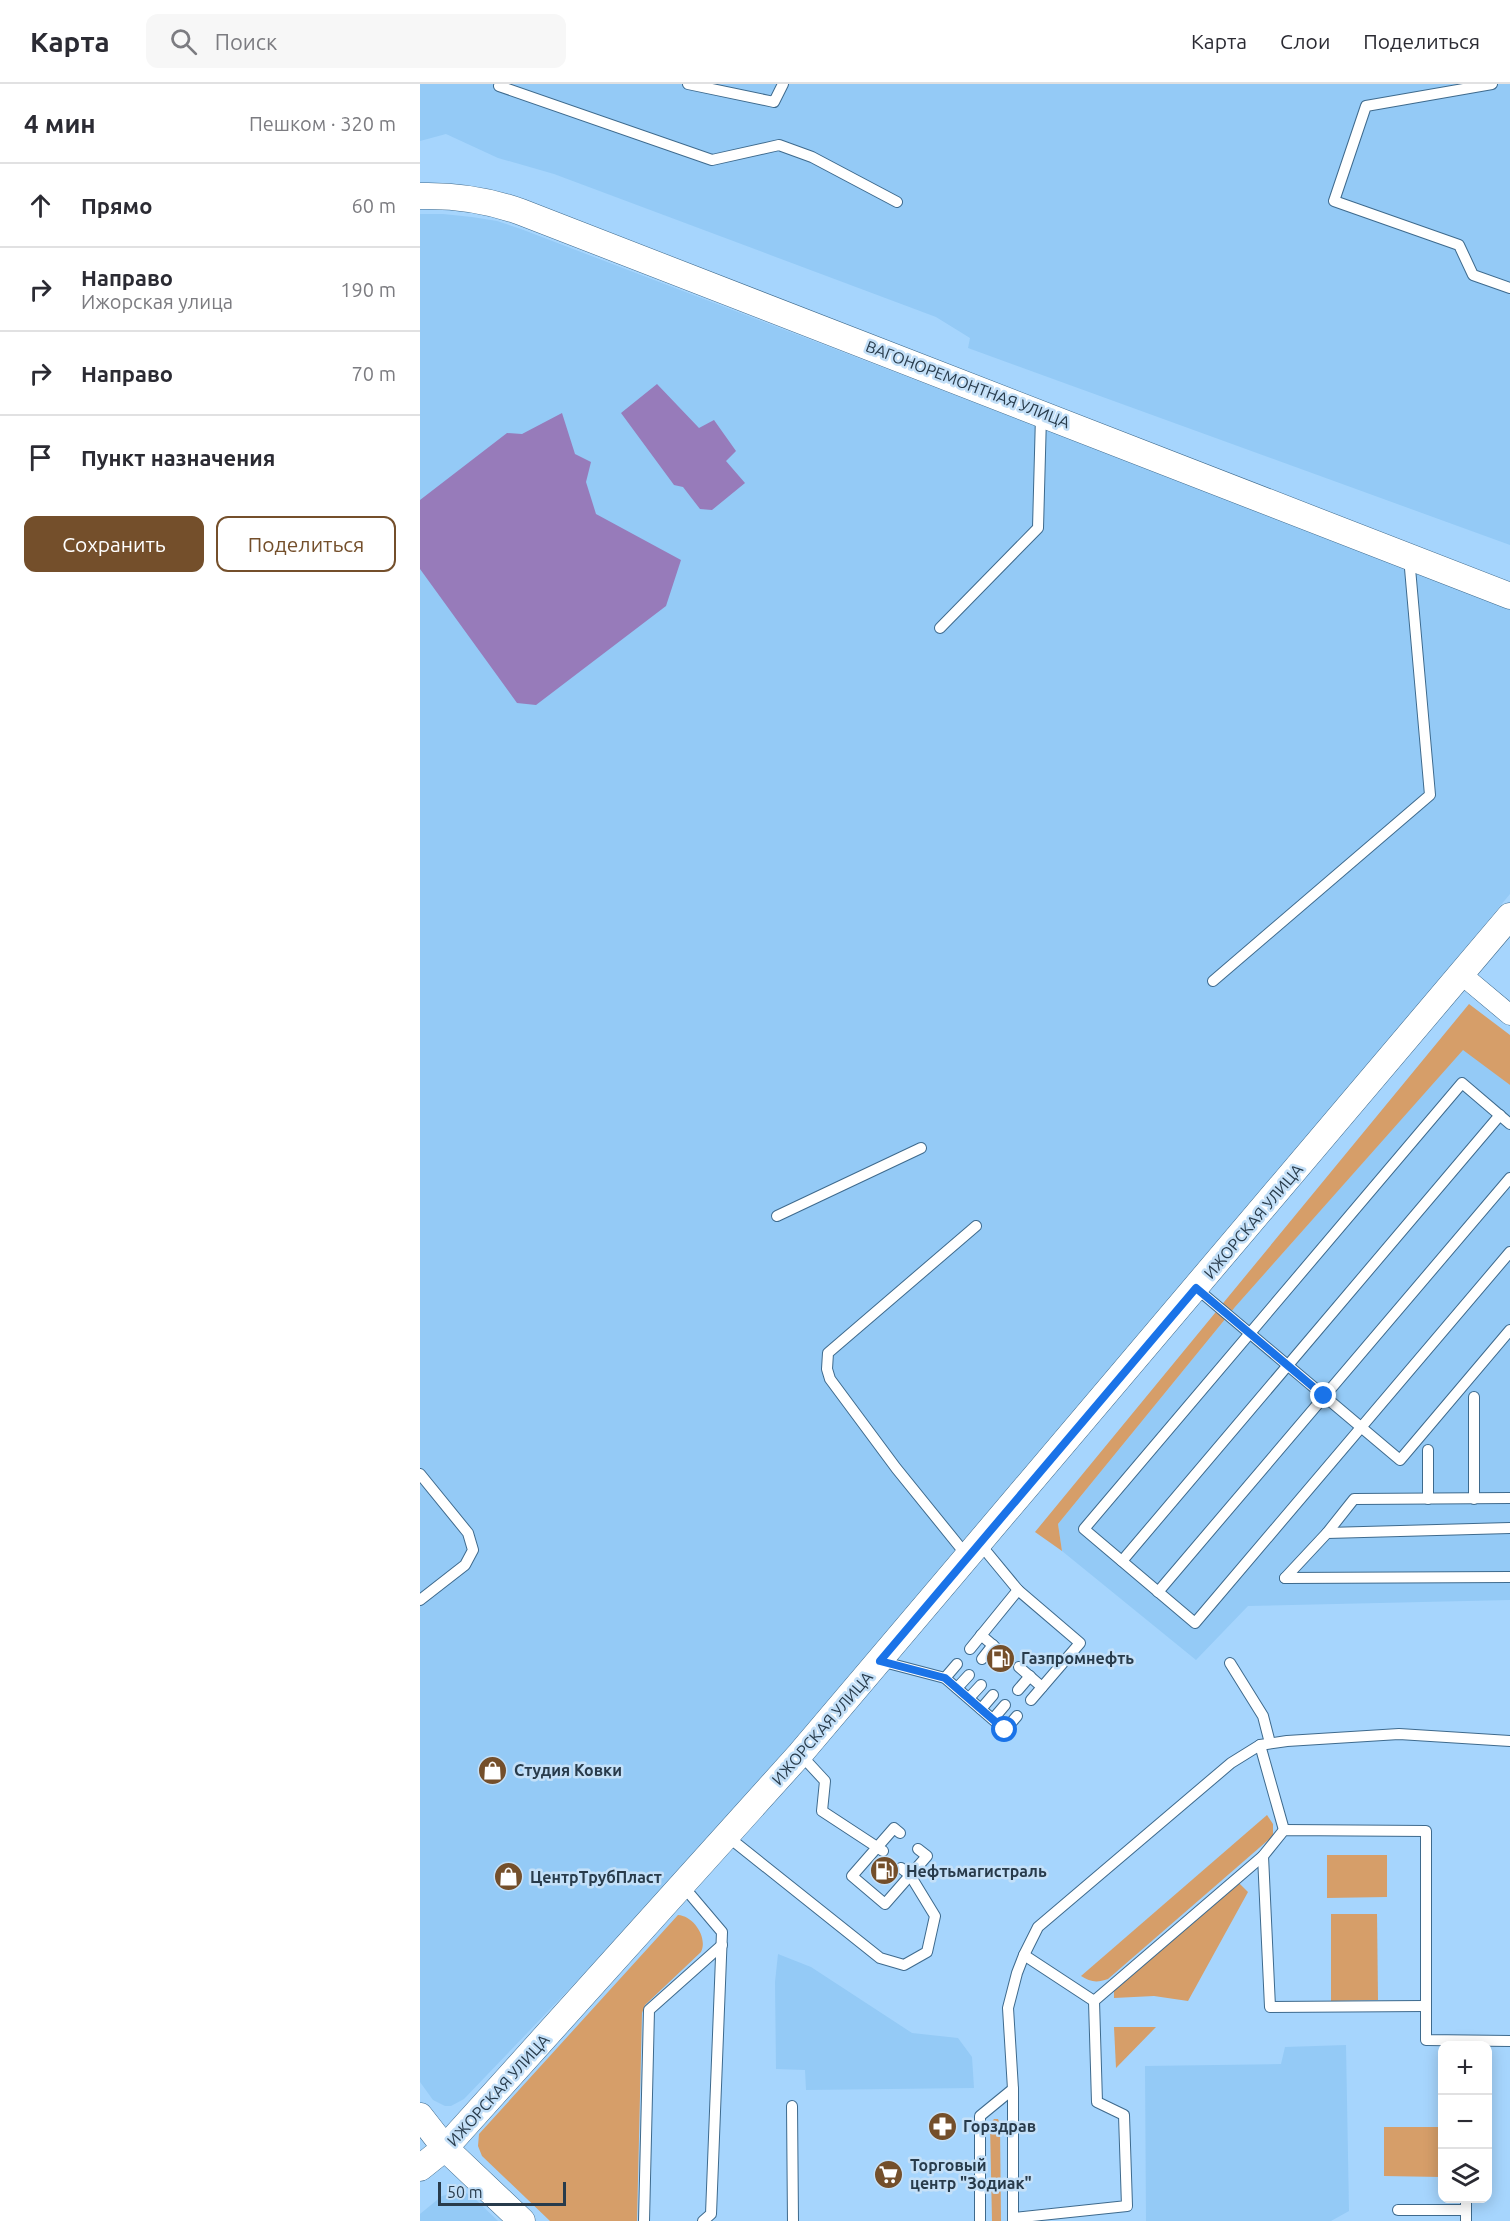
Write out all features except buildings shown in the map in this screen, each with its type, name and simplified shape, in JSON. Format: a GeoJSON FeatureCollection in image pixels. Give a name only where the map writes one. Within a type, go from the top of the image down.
{"type":"FeatureCollection","features":[{"type":"Feature","properties":{"kind":"street","name":"ВАГОНОРЕМОНТНАЯ УЛИЦА"},"geometry":{"type":"LineString","coordinates":[[420,196],[476,199],[513,209],[1041,412],[1510,596]]}},
{"type":"Feature","properties":{"kind":"street","name":"ИЖОРСКАЯ УЛИЦА"},"geometry":{"type":"LineString","coordinates":[[420,2168],[445,2148],[800,1754],[1510,916]]}},
{"type":"Feature","properties":{"kind":"street"},"geometry":{"type":"LineString","coordinates":[[1461,974],[1510,1016]]}},
{"type":"Feature","properties":{"kind":"street"},"geometry":{"type":"LineString","coordinates":[[420,2116],[445,2148],[522,2221]]}},
{"type":"Feature","properties":{"kind":"lane"},"geometry":{"type":"LineString","coordinates":[[688,84],[774,102],[783,84]]}},
{"type":"Feature","properties":{"kind":"lane"},"geometry":{"type":"LineString","coordinates":[[1492,84],[1366,106],[1334,201],[1459,245],[1473,275],[1510,288]]}},
{"type":"Feature","properties":{"kind":"lane"},"geometry":{"type":"LineString","coordinates":[[495,85],[712,160],[779,145],[812,158],[897,202]]}},
{"type":"Feature","properties":{"kind":"lane"},"geometry":{"type":"LineString","coordinates":[[940,628],[1038,528],[1041,412]]}},
{"type":"Feature","properties":{"kind":"lane"},"geometry":{"type":"LineString","coordinates":[[1213,981],[1430,795],[1409,556]]}},
{"type":"Feature","properties":{"kind":"lane"},"geometry":{"type":"LineString","coordinates":[[1510,1124],[1462,1083],[1084,1529],[1195,1623],[1510,1252]]}},
{"type":"Feature","properties":{"kind":"lane"},"geometry":{"type":"LineString","coordinates":[[1122,1561],[1500,1115]]}},
{"type":"Feature","properties":{"kind":"lane"},"geometry":{"type":"LineString","coordinates":[[777,1216],[921,1148]]}},
{"type":"Feature","properties":{"kind":"lane"},"geometry":{"type":"LineString","coordinates":[[1158,1592],[1510,1179]]}},
{"type":"Feature","properties":{"kind":"lane"},"geometry":{"type":"LineString","coordinates":[[976,1226],[828,1353],[827,1369],[830,1379],[896,1468],[974,1551],[1080,1643],[1030,1700]]}},
{"type":"Feature","properties":{"kind":"lane"},"geometry":{"type":"LineString","coordinates":[[1196,1288],[1400,1460],[1510,1330]]}},
{"type":"Feature","properties":{"kind":"lane"},"geometry":{"type":"LineString","coordinates":[[1474,1397],[1474,1499]]}},
{"type":"Feature","properties":{"kind":"lane"},"geometry":{"type":"LineString","coordinates":[[1428,1450],[1428,1499]]}},
{"type":"Feature","properties":{"kind":"lane"},"geometry":{"type":"LineString","coordinates":[[420,1474],[468,1533],[472,1550],[465,1565],[420,1600]]}},
{"type":"Feature","properties":{"kind":"lane"},"geometry":{"type":"LineString","coordinates":[[1510,1498],[1354,1499],[1327,1533],[1285,1578],[1510,1577]]}},
{"type":"Feature","properties":{"kind":"lane"},"geometry":{"type":"LineString","coordinates":[[1327,1533],[1510,1528]]}},
{"type":"Feature","properties":{"kind":"lane"},"geometry":{"type":"LineString","coordinates":[[970,1649],[1018,1590]]}},
{"type":"Feature","properties":{"kind":"lane"},"geometry":{"type":"LineString","coordinates":[[981,1635],[1003,1654]]}},
{"type":"Feature","properties":{"kind":"lane"},"geometry":{"type":"LineString","coordinates":[[982,1659],[993,1645]]}},
{"type":"Feature","properties":{"kind":"lane"},"geometry":{"type":"LineString","coordinates":[[880,1661],[945,1678],[1005,1730],[1017,1716]]}},
{"type":"Feature","properties":{"kind":"lane"},"geometry":{"type":"LineString","coordinates":[[1230,1663],[1263,1716],[1265,1744],[1284,1830]]}},
{"type":"Feature","properties":{"kind":"lane"},"geometry":{"type":"LineString","coordinates":[[945,1678],[957,1664]]}},
{"type":"Feature","properties":{"kind":"lane"},"geometry":{"type":"LineString","coordinates":[[1019,1667],[1042,1686]]}},
{"type":"Feature","properties":{"kind":"lane"},"geometry":{"type":"LineString","coordinates":[[957,1688],[969,1675]]}},
{"type":"Feature","properties":{"kind":"lane"},"geometry":{"type":"LineString","coordinates":[[1018,1690],[1030,1676]]}},
{"type":"Feature","properties":{"kind":"lane"},"geometry":{"type":"LineString","coordinates":[[969,1698],[981,1685]]}},
{"type":"Feature","properties":{"kind":"lane"},"geometry":{"type":"LineString","coordinates":[[981,1709],[993,1695]]}},
{"type":"Feature","properties":{"kind":"lane"},"geometry":{"type":"LineString","coordinates":[[993,1719],[1005,1705]]}},
{"type":"Feature","properties":{"kind":"lane"},"geometry":{"type":"LineString","coordinates":[[1094,2001],[1097,2102],[1124,2115],[1127,2206],[1013,2220],[1013,2089],[1008,2008],[1017,1973],[1038,1927],[1231,1763],[1265,1744],[1399,1734],[1510,1741]]}},
{"type":"Feature","properties":{"kind":"lane"},"geometry":{"type":"LineString","coordinates":[[800,1754],[825,1781],[822,1811],[880,1849]]}},
{"type":"Feature","properties":{"kind":"lane"},"geometry":{"type":"LineString","coordinates":[[900,1833],[894,1828],[867,1865],[852,1876],[885,1904],[927,1856],[918,1849]]}},
{"type":"Feature","properties":{"kind":"lane"},"geometry":{"type":"LineString","coordinates":[[1094,2001],[1263,1856],[1284,1830]]}},
{"type":"Feature","properties":{"kind":"lane"},"geometry":{"type":"LineString","coordinates":[[1284,1830],[1426,1831],[1426,2040],[1439,2041]]}},
{"type":"Feature","properties":{"kind":"lane"},"geometry":{"type":"LineString","coordinates":[[727,1836],[879,1958],[904,1965],[927,1952],[935,1916],[910,1875],[902,1868]]}},
{"type":"Feature","properties":{"kind":"lane"},"geometry":{"type":"LineString","coordinates":[[1263,1856],[1270,2007],[1425,2006]]}},
{"type":"Feature","properties":{"kind":"lane"},"geometry":{"type":"LineString","coordinates":[[888,1884],[897,1892]]}},
{"type":"Feature","properties":{"kind":"lane"},"geometry":{"type":"LineString","coordinates":[[683,1886],[722,1932],[711,2214],[703,2221]]}},
{"type":"Feature","properties":{"kind":"lane"},"geometry":{"type":"LineString","coordinates":[[644,2221],[649,2010],[722,1945]]}},
{"type":"Feature","properties":{"kind":"lane"},"geometry":{"type":"LineString","coordinates":[[1024,1955],[1094,2001]]}},
{"type":"Feature","properties":{"kind":"lane"},"geometry":{"type":"LineString","coordinates":[[1492,2042],[1510,2041]]}},
{"type":"Feature","properties":{"kind":"lane"},"geometry":{"type":"LineString","coordinates":[[980,2221],[980,2116],[1013,2089]]}},
{"type":"Feature","properties":{"kind":"lane"},"geometry":{"type":"LineString","coordinates":[[792,2106],[793,2221]]}},
{"type":"Feature","properties":{"kind":"lane"},"geometry":{"type":"LineString","coordinates":[[1398,2210],[1466,2210]]}},
{"type":"Feature","properties":{"kind":"shaded area"},"geometry":{"type":"Polygon","coordinates":[[[420,84],[1510,84],[1510,545],[968,348],[970,338],[936,317],[554,174],[498,158],[446,134],[420,141],[420,84]]]}},
{"type":"Feature","properties":{"kind":"shaded area"},"geometry":{"type":"Polygon","coordinates":[[[420,214],[472,217],[497,221],[521,229],[1004,414],[1510,603],[1510,894],[1272,1182],[709,1843],[464,2099],[451,2106],[445,2106],[433,2100],[420,2082],[420,214]]]}},
{"type":"Feature","properties":{"kind":"shaded area"},"geometry":{"type":"Polygon","coordinates":[[[657,384],[699,428],[714,420],[736,451],[726,461],[745,483],[712,510],[700,509],[683,487],[674,485],[621,413],[657,384]]]}},
{"type":"Feature","properties":{"kind":"shaded area"},"geometry":{"type":"Polygon","coordinates":[[[562,413],[575,454],[591,462],[586,482],[596,514],[681,560],[666,606],[536,705],[517,703],[420,569],[420,500],[507,433],[522,434],[562,413]]]}},
{"type":"Feature","properties":{"kind":"shaded area"},"geometry":{"type":"Polygon","coordinates":[[[1469,1004],[1510,1035],[1510,1085],[1463,1050],[1235,1307],[1058,1524],[1062,1551],[1035,1532],[1469,1004]]]}},
{"type":"Feature","properties":{"kind":"shaded area"},"geometry":{"type":"Polygon","coordinates":[[[1463,1049],[1510,1085],[1510,1600],[1248,1606],[1196,1660],[1062,1551],[1058,1524],[1235,1307],[1463,1049]]]}},
{"type":"Feature","properties":{"kind":"shaded area"},"geometry":{"type":"Polygon","coordinates":[[[1267,1815],[1273,1824],[1273,1836],[1108,1979],[1094,1981],[1081,1976],[1267,1815]]]}},
{"type":"Feature","properties":{"kind":"shaded area"},"geometry":{"type":"Polygon","coordinates":[[[1327,1855],[1387,1855],[1387,1897],[1327,1898],[1327,1855]]]}},
{"type":"Feature","properties":{"kind":"shaded area"},"geometry":{"type":"Polygon","coordinates":[[[1238,1882],[1248,1892],[1188,2001],[1154,1996],[1114,1998],[1114,1989],[1238,1882]]]}},
{"type":"Feature","properties":{"kind":"shaded area"},"geometry":{"type":"Polygon","coordinates":[[[1331,1914],[1377,1914],[1378,2000],[1331,2001],[1331,1914]]]}},
{"type":"Feature","properties":{"kind":"shaded area"},"geometry":{"type":"Polygon","coordinates":[[[678,1915],[694,1923],[701,1934],[703,1946],[701,1952],[645,2005],[642,2013],[637,2221],[550,2221],[482,2156],[478,2146],[479,2134],[678,1915]]]}},
{"type":"Feature","properties":{"kind":"shaded area"},"geometry":{"type":"Polygon","coordinates":[[[778,1954],[811,1967],[912,2033],[958,2038],[972,2057],[974,2088],[806,2090],[805,2070],[776,2069],[775,1982],[778,1954]]]}},
{"type":"Feature","properties":{"kind":"shaded area"},"geometry":{"type":"Polygon","coordinates":[[[1114,2027],[1156,2027],[1116,2068],[1114,2027]]]}},
{"type":"Feature","properties":{"kind":"shaded area"},"geometry":{"type":"Polygon","coordinates":[[[1346,2045],[1349,2211],[1331,2221],[1146,2221],[1145,2066],[1281,2064],[1285,2047],[1346,2045]]]}},
{"type":"Feature","properties":{"kind":"shaded area"},"geometry":{"type":"Polygon","coordinates":[[[994,2119],[998,2119],[1000,2124],[1001,2221],[992,2221],[990,2124],[994,2119]]]}},
{"type":"Feature","properties":{"kind":"shaded area"},"geometry":{"type":"Polygon","coordinates":[[[1384,2127],[1438,2127],[1438,2177],[1384,2176],[1384,2127]]]}},
{"type":"Feature","properties":{"kind":"shaded area"},"geometry":{"type":"Polygon","coordinates":[[[460,2191],[471,2195],[498,2221],[420,2221],[420,2214],[442,2196],[460,2191]]]}},
{"type":"Feature","properties":{"kind":"place","name":"Газпромнефть"},"geometry":{"type":"Point","coordinates":[1000,1658]}},
{"type":"Feature","properties":{"kind":"place","name":"Студия Ковки"},"geometry":{"type":"Point","coordinates":[493,1770]}},
{"type":"Feature","properties":{"kind":"place","name":"Нефтьмагистраль"},"geometry":{"type":"Point","coordinates":[885,1871]}},
{"type":"Feature","properties":{"kind":"place","name":"ЦентрТрубПласт"},"geometry":{"type":"Point","coordinates":[509,1877]}},
{"type":"Feature","properties":{"kind":"place","name":"Горздрав"},"geometry":{"type":"Point","coordinates":[942,2126]}},
{"type":"Feature","properties":{"kind":"place","name":"Торговый центр \"Зодиак\""},"geometry":{"type":"Point","coordinates":[889,2174]}},
{"type":"Feature","properties":{"kind":"route"},"geometry":{"type":"LineString","coordinates":[[1005,1730],[945,1678],[880,1661],[1196,1288],[1324,1396]]}}]}
